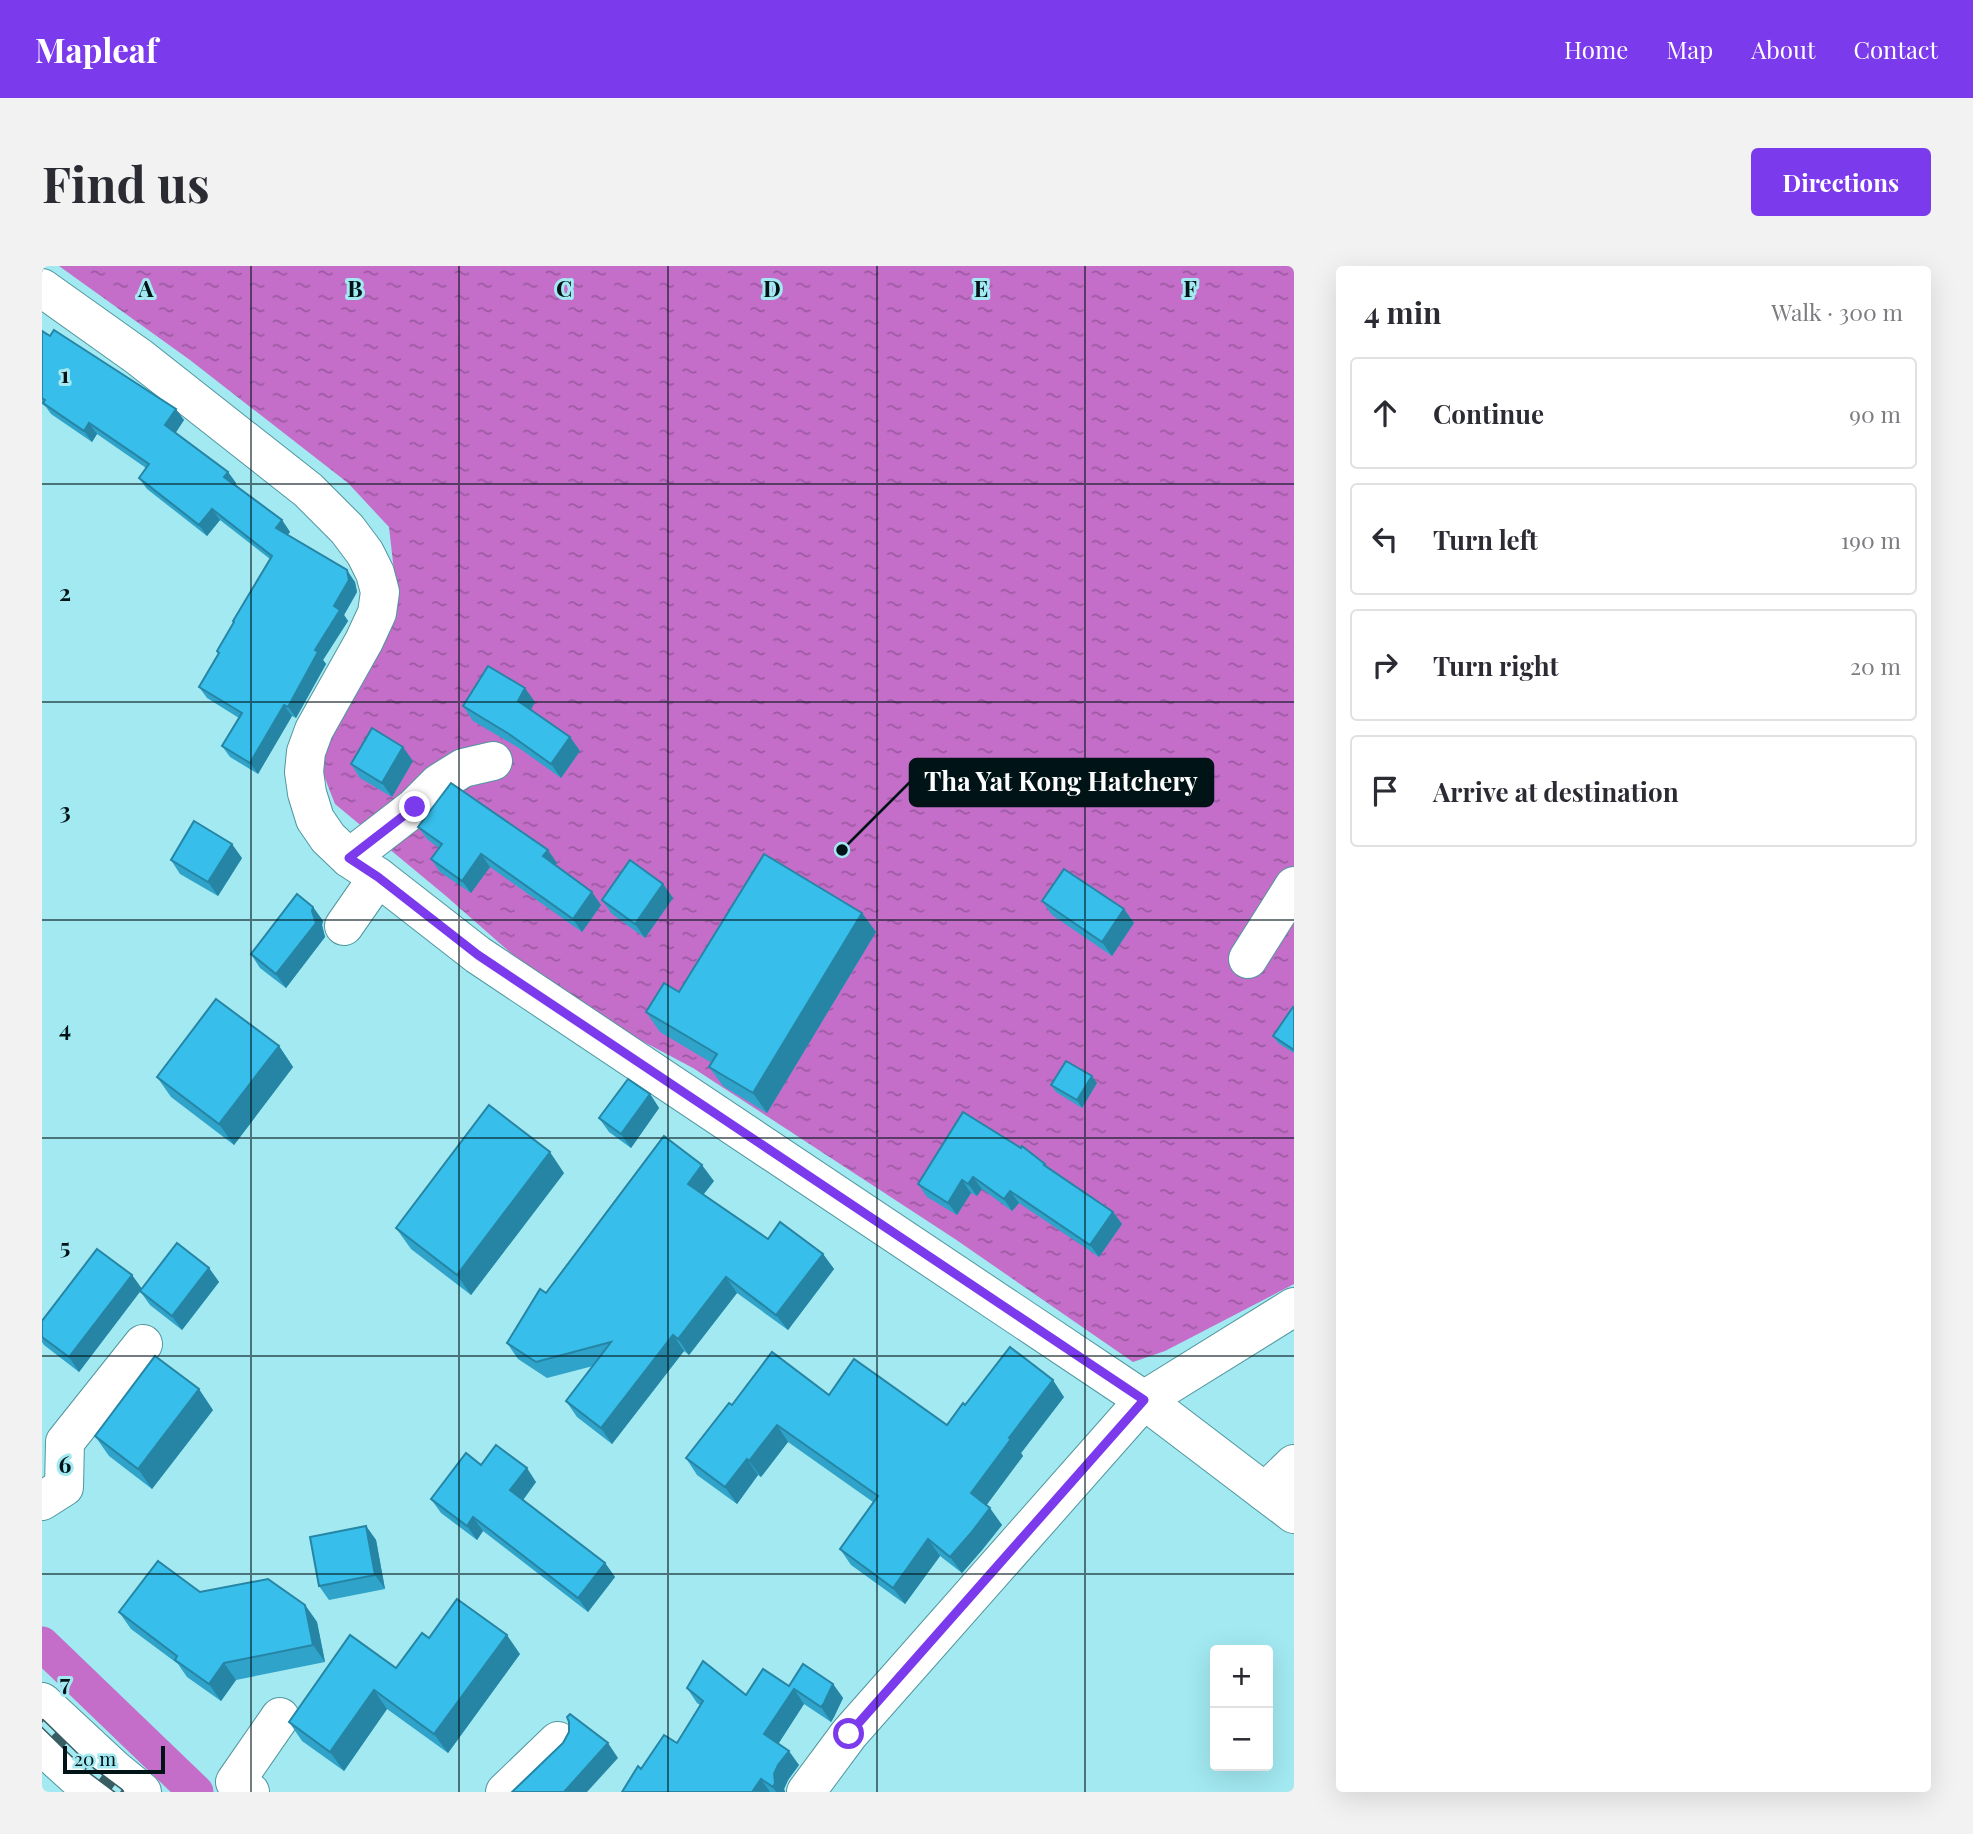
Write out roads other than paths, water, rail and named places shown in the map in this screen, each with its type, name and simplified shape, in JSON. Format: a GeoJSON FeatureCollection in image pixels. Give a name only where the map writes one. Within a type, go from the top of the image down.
{"type":"FeatureCollection","features":[{"type":"Feature","properties":{"kind":"street"},"geometry":{"type":"LineString","coordinates":[[42,288],[139,357],[308,490],[347,529],[365,553],[375,573],[380,593],[377,613],[314,730],[306,752],[304,772],[307,793],[315,819],[328,838],[478,955],[1144,1400],[1280,1503],[1294,1464]]}},
{"type":"Feature","properties":{"kind":"street"},"geometry":{"type":"LineString","coordinates":[[344,926],[364,868],[415,807],[439,783],[463,768],[493,761]]}},
{"type":"Feature","properties":{"kind":"street"},"geometry":{"type":"LineString","coordinates":[[1248,959],[1294,886]]}},
{"type":"Feature","properties":{"kind":"street"},"geometry":{"type":"LineString","coordinates":[[806,1792],[849,1734],[1144,1400],[1294,1307]]}},
{"type":"Feature","properties":{"kind":"street"},"geometry":{"type":"LineString","coordinates":[[42,1501],[64,1487],[65,1443],[143,1344]]}},
{"type":"Feature","properties":{"kind":"street"},"geometry":{"type":"LineString","coordinates":[[42,1702],[142,1792]]}},
{"type":"Feature","properties":{"kind":"street"},"geometry":{"type":"LineString","coordinates":[[238,1789],[280,1717]]}},
{"type":"Feature","properties":{"kind":"street"},"geometry":{"type":"LineString","coordinates":[[505,1792],[558,1741]]}},
{"type":"Feature","properties":{"kind":"street"},"geometry":{"type":"LineString","coordinates":[[42,1746],[93,1792]]}},
{"type":"Feature","properties":{"kind":"water"},"geometry":{"type":"Polygon","coordinates":[[[59,266],[1294,266],[1294,1284],[1165,1351],[1133,1362],[955,1239],[693,1068],[563,999],[446,896],[335,804],[316,755],[395,580],[389,527],[348,483],[190,360],[59,266]]]}},
{"type":"Feature","properties":{"kind":"waterway"},"geometry":{"type":"LineString","coordinates":[[42,1644],[196,1792]]}},
{"type":"Feature","properties":{"kind":"railway"},"geometry":{"type":"LineString","coordinates":[[42,1723],[88,1768],[120,1792]]}},
{"type":"Feature","properties":{"kind":"place","name":"Tha Yat Kong Hatchery"},"geometry":{"type":"Point","coordinates":[842,850]}}]}
